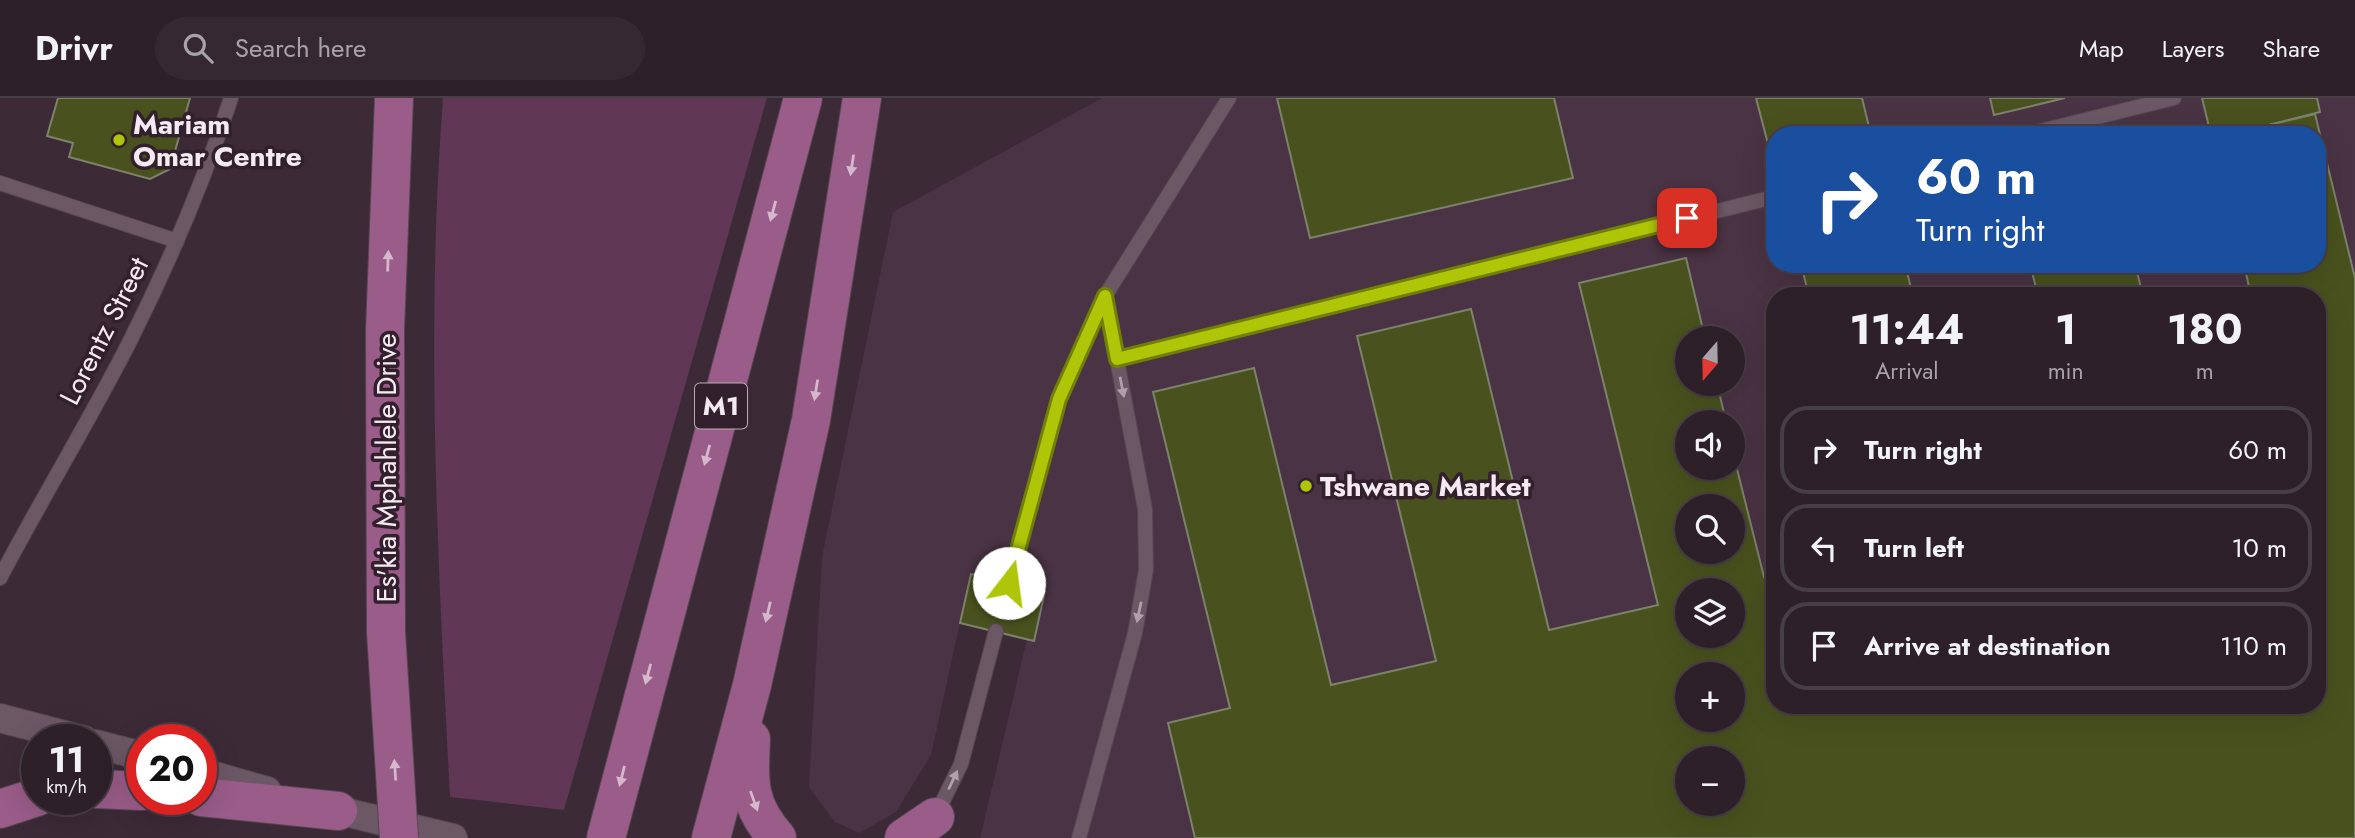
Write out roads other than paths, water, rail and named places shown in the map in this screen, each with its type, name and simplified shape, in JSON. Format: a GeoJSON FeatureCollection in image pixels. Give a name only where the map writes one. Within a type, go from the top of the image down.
{"type":"FeatureCollection","features":[{"type":"Feature","properties":{"kind":"main road","name":"Es'kia Mphahlele Drive"},"geometry":{"type":"LineString","coordinates":[[394,98],[385,330],[386,632],[399,838]]}},
{"type":"Feature","properties":{"kind":"main road","name":"M1"},"geometry":{"type":"LineString","coordinates":[[606,838],[803,98]]}},
{"type":"Feature","properties":{"kind":"main road"},"geometry":{"type":"LineString","coordinates":[[711,838],[752,685],[811,420],[862,98]]}},
{"type":"Feature","properties":{"kind":"main road"},"geometry":{"type":"LineString","coordinates":[[752,685],[749,787],[754,807],[777,838]]}},
{"type":"Feature","properties":{"kind":"main road"},"geometry":{"type":"LineString","coordinates":[[217,799],[338,811]]}},
{"type":"Feature","properties":{"kind":"main road"},"geometry":{"type":"LineString","coordinates":[[0,809],[21,802]]}},
{"type":"Feature","properties":{"kind":"main road"},"geometry":{"type":"LineString","coordinates":[[904,838],[927,828]]}},
{"type":"Feature","properties":{"kind":"street"},"geometry":{"type":"LineString","coordinates":[[0,719],[21,724]]}},
{"type":"Feature","properties":{"kind":"street"},"geometry":{"type":"LineString","coordinates":[[217,777],[338,811],[453,838]]}},
{"type":"Feature","properties":{"kind":"lane","name":"Lorentz Street"},"geometry":{"type":"LineString","coordinates":[[0,578],[131,340],[177,242],[209,163],[231,98]]}},
{"type":"Feature","properties":{"kind":"lane"},"geometry":{"type":"LineString","coordinates":[[1009,583],[1059,399],[1105,296],[1228,98]]}},
{"type":"Feature","properties":{"kind":"lane"},"geometry":{"type":"LineString","coordinates":[[2061,126],[2174,98]]}},
{"type":"Feature","properties":{"kind":"lane"},"geometry":{"type":"LineString","coordinates":[[0,183],[177,242]]}},
{"type":"Feature","properties":{"kind":"lane"},"geometry":{"type":"LineString","coordinates":[[1117,359],[1766,199]]}},
{"type":"Feature","properties":{"kind":"lane"},"geometry":{"type":"LineString","coordinates":[[1079,838],[1135,633],[1146,570],[1145,509],[1105,296]]}},
{"type":"Feature","properties":{"kind":"lane"},"geometry":{"type":"LineString","coordinates":[[927,828],[961,764],[996,631]]}},
{"type":"Feature","properties":{"kind":"place","name":"Mariam Omar Centre"},"geometry":{"type":"Point","coordinates":[119,140]}},
{"type":"Feature","properties":{"kind":"place","name":"Tshwane Market"},"geometry":{"type":"Point","coordinates":[1306,486]}}]}
